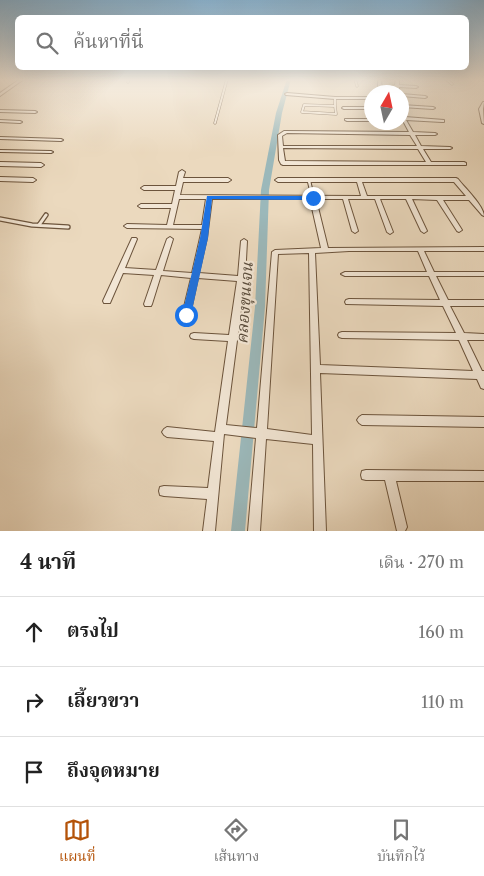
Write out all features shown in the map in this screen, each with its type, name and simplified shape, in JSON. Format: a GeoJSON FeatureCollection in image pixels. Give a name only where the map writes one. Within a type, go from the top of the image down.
{"type":"FeatureCollection","features":[{"type":"Feature","properties":{"kind":"street"},"geometry":{"type":"LineString","coordinates":[[484,104],[481,109],[484,123]]}},
{"type":"Feature","properties":{"kind":"street"},"geometry":{"type":"LineString","coordinates":[[409,106],[433,108]]}},
{"type":"Feature","properties":{"kind":"street"},"geometry":{"type":"LineString","coordinates":[[344,108],[364,108]]}},
{"type":"Feature","properties":{"kind":"street"},"geometry":{"type":"LineString","coordinates":[[0,111],[35,112]]}},
{"type":"Feature","properties":{"kind":"street"},"geometry":{"type":"LineString","coordinates":[[409,119],[442,121]]}},
{"type":"Feature","properties":{"kind":"street"},"geometry":{"type":"LineString","coordinates":[[347,120],[364,120]]}},
{"type":"Feature","properties":{"kind":"street"},"geometry":{"type":"LineString","coordinates":[[0,121],[20,122]]}},
{"type":"Feature","properties":{"kind":"street"},"geometry":{"type":"LineString","coordinates":[[408,130],[429,164]]}},
{"type":"Feature","properties":{"kind":"street"},"geometry":{"type":"LineString","coordinates":[[435,134],[286,132],[280,135],[282,162],[288,164],[464,164]]}},
{"type":"Feature","properties":{"kind":"street"},"geometry":{"type":"LineString","coordinates":[[0,138],[61,140]]}},
{"type":"Feature","properties":{"kind":"street"},"geometry":{"type":"LineString","coordinates":[[281,147],[450,148]]}},
{"type":"Feature","properties":{"kind":"street"},"geometry":{"type":"LineString","coordinates":[[0,150],[51,152]]}},
{"type":"Feature","properties":{"kind":"street"},"geometry":{"type":"LineString","coordinates":[[0,164],[41,165]]}},
{"type":"Feature","properties":{"kind":"street"},"geometry":{"type":"LineString","coordinates":[[170,226],[182,172]]}},
{"type":"Feature","properties":{"kind":"street"},"geometry":{"type":"LineString","coordinates":[[0,178],[32,180]]}},
{"type":"Feature","properties":{"kind":"street"},"geometry":{"type":"LineString","coordinates":[[181,180],[228,180]]}},
{"type":"Feature","properties":{"kind":"street"},"geometry":{"type":"LineString","coordinates":[[278,180],[456,180],[484,214]]}},
{"type":"Feature","properties":{"kind":"street"},"geometry":{"type":"LineString","coordinates":[[359,181],[365,198]]}},
{"type":"Feature","properties":{"kind":"street"},"geometry":{"type":"LineString","coordinates":[[144,188],[179,188]]}},
{"type":"Feature","properties":{"kind":"street"},"geometry":{"type":"LineString","coordinates":[[177,197],[472,198]]}},
{"type":"Feature","properties":{"kind":"street"},"geometry":{"type":"LineString","coordinates":[[186,315],[196,275],[209,197]]}},
{"type":"Feature","properties":{"kind":"street"},"geometry":{"type":"LineString","coordinates":[[313,198],[325,250]]}},
{"type":"Feature","properties":{"kind":"street"},"geometry":{"type":"LineString","coordinates":[[346,198],[355,231]]}},
{"type":"Feature","properties":{"kind":"street"},"geometry":{"type":"LineString","coordinates":[[377,198],[390,232]]}},
{"type":"Feature","properties":{"kind":"street"},"geometry":{"type":"LineString","coordinates":[[408,198],[424,231]]}},
{"type":"Feature","properties":{"kind":"street"},"geometry":{"type":"LineString","coordinates":[[439,198],[459,230]]}},
{"type":"Feature","properties":{"kind":"street"},"geometry":{"type":"LineString","coordinates":[[142,206],[175,206]]}},
{"type":"Feature","properties":{"kind":"street"},"geometry":{"type":"LineString","coordinates":[[127,226],[205,227]]}},
{"type":"Feature","properties":{"kind":"street"},"geometry":{"type":"LineString","coordinates":[[107,301],[134,239]]}},
{"type":"Feature","properties":{"kind":"street"},"geometry":{"type":"LineString","coordinates":[[148,304],[170,239]]}},
{"type":"Feature","properties":{"kind":"street"},"geometry":{"type":"LineString","coordinates":[[209,531],[219,433],[241,279],[244,241]]}},
{"type":"Feature","properties":{"kind":"street"},"geometry":{"type":"LineString","coordinates":[[420,249],[444,303],[482,375],[484,385]]}},
{"type":"Feature","properties":{"kind":"street"},"geometry":{"type":"LineString","coordinates":[[254,531],[259,434],[274,255],[280,251],[312,250],[484,249]]}},
{"type":"Feature","properties":{"kind":"street"},"geometry":{"type":"LineString","coordinates":[[312,250],[320,531]]}},
{"type":"Feature","properties":{"kind":"street"},"geometry":{"type":"LineString","coordinates":[[121,270],[241,279]]}},
{"type":"Feature","properties":{"kind":"street"},"geometry":{"type":"LineString","coordinates":[[345,274],[484,274]]}},
{"type":"Feature","properties":{"kind":"street"},"geometry":{"type":"LineString","coordinates":[[349,302],[484,303]]}},
{"type":"Feature","properties":{"kind":"street"},"geometry":{"type":"LineString","coordinates":[[342,335],[484,337]]}},
{"type":"Feature","properties":{"kind":"street"},"geometry":{"type":"LineString","coordinates":[[194,336],[232,338]]}},
{"type":"Feature","properties":{"kind":"street"},"geometry":{"type":"LineString","coordinates":[[316,369],[482,375]]}},
{"type":"Feature","properties":{"kind":"street"},"geometry":{"type":"LineString","coordinates":[[362,420],[484,422]]}},
{"type":"Feature","properties":{"kind":"street"},"geometry":{"type":"LineString","coordinates":[[167,432],[219,433],[231,431],[317,440]]}},
{"type":"Feature","properties":{"kind":"street"},"geometry":{"type":"LineString","coordinates":[[366,475],[484,476]]}},
{"type":"Feature","properties":{"kind":"street"},"geometry":{"type":"LineString","coordinates":[[389,475],[402,527]]}},
{"type":"Feature","properties":{"kind":"street"},"geometry":{"type":"LineString","coordinates":[[164,491],[212,494]]}},
{"type":"Feature","properties":{"kind":"lane"},"geometry":{"type":"LineString","coordinates":[[216,123],[221,104]]}},
{"type":"Feature","properties":{"kind":"lane"},"geometry":{"type":"LineString","coordinates":[[306,105],[336,106],[336,114],[333,115],[302,112],[303,106],[306,105]]}},
{"type":"Feature","properties":{"kind":"lane"},"geometry":{"type":"LineString","coordinates":[[309,181],[313,198]]}},
{"type":"Feature","properties":{"kind":"lane"},"geometry":{"type":"LineString","coordinates":[[38,226],[46,215]]}},
{"type":"Feature","properties":{"kind":"lane"},"geometry":{"type":"LineString","coordinates":[[0,219],[38,226],[68,227]]}},
{"type":"Feature","properties":{"kind":"waterway","name":"คลองขุนเจน"},"geometry":{"type":"LineString","coordinates":[[238,531],[260,307],[265,190],[282,104]]}},
{"type":"Feature","properties":{"kind":"route"},"geometry":{"type":"LineString","coordinates":[[186,315],[204,238],[209,197],[313,198]]}}]}
